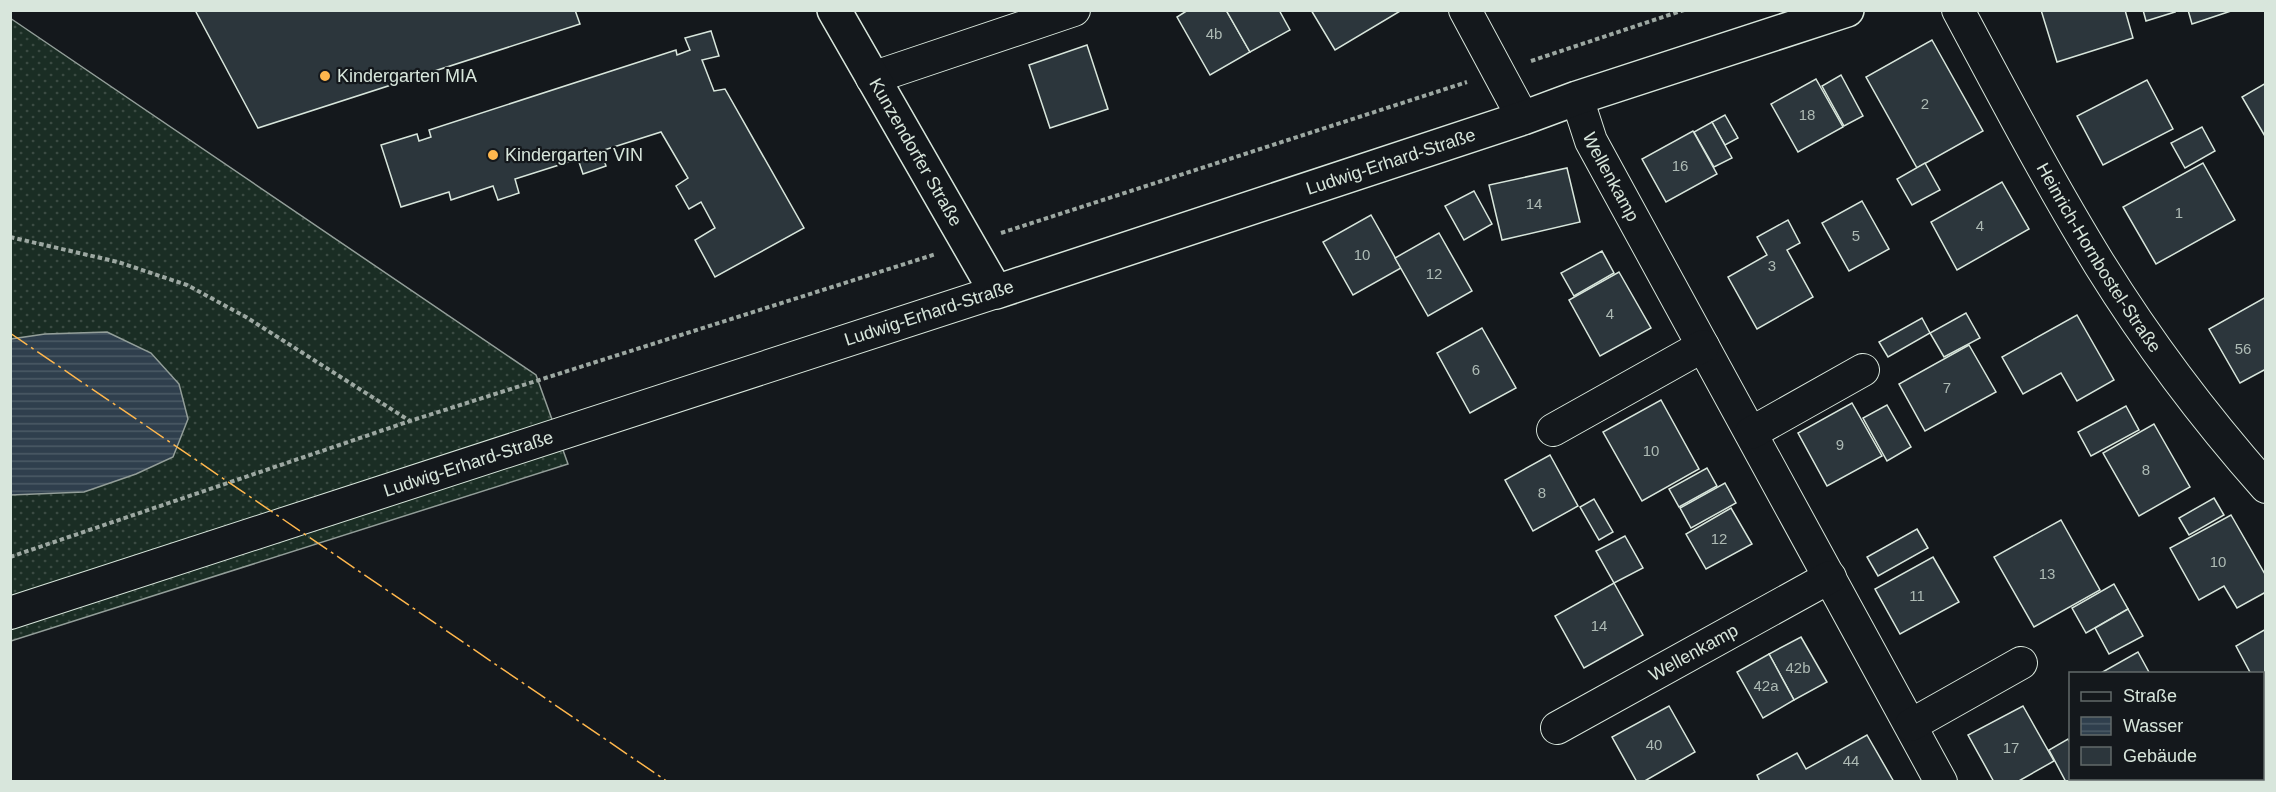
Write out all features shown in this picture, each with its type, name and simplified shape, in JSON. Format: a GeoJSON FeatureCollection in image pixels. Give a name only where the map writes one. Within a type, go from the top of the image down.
{"type":"FeatureCollection","features":[{"type":"Feature","properties":{"kind":"street","name":"Kunzendorfer Straße"},"geometry":{"type":"LineString","coordinates":[[834,10],[996,292]]}},
{"type":"Feature","properties":{"kind":"street"},"geometry":{"type":"LineString","coordinates":[[872,78],[1074,10]]}},
{"type":"Feature","properties":{"kind":"street"},"geometry":{"type":"LineString","coordinates":[[1465,10],[1523,118]]}},
{"type":"Feature","properties":{"kind":"street","name":"Ludwig-Erhard-Straße"},"geometry":{"type":"LineString","coordinates":[[10,613],[996,292],[1847,10]]}},
{"type":"Feature","properties":{"kind":"street","name":"Heinrich-Hornbostel-Straße"},"geometry":{"type":"LineString","coordinates":[[1958,10],[2049,180],[2101,266],[2145,334],[2184,387],[2265,488]]}},
{"type":"Feature","properties":{"kind":"street","name":"Wellenkamp"},"geometry":{"type":"LineString","coordinates":[[1577,98],[1591,141],[1941,782]]}},
{"type":"Feature","properties":{"kind":"street"},"geometry":{"type":"LineString","coordinates":[[1553,430],[1703,346]]}},
{"type":"Feature","properties":{"kind":"street"},"geometry":{"type":"LineString","coordinates":[[1751,433],[1863,370]]}},
{"type":"Feature","properties":{"kind":"street","name":"Wellenkamp"},"geometry":{"type":"LineString","coordinates":[[1557,728],[1830,578]]}},
{"type":"Feature","properties":{"kind":"street"},"geometry":{"type":"LineString","coordinates":[[1911,726],[2021,663]]}},
{"type":"Feature","properties":{"kind":"path"},"geometry":{"type":"LineString","coordinates":[[10,557],[410,421],[968,244],[1684,10]]}},
{"type":"Feature","properties":{"kind":"path"},"geometry":{"type":"LineString","coordinates":[[10,237],[118,262],[187,285],[246,317],[410,421]]}},
{"type":"Feature","properties":{"kind":"green space"},"geometry":{"type":"Polygon","coordinates":[[[10,18],[536,375],[568,464],[11,641],[10,18]]]}},
{"type":"Feature","properties":{"kind":"water"},"geometry":{"type":"Polygon","coordinates":[[[107,332],[151,353],[179,384],[188,419],[173,457],[136,474],[84,492],[11,495],[11,339],[45,334],[107,332]]]}},
{"type":"Feature","properties":{"kind":"building","name":"Kindergarten MIA"},"geometry":{"type":"Polygon","coordinates":[[[195,10],[575,10],[580,24],[258,128],[195,10]]]}},
{"type":"Feature","properties":{"kind":"building"},"geometry":{"type":"Polygon","coordinates":[[[1188,10],[1226,10],[1250,52],[1210,75],[1177,17],[1188,10]]]}},
{"type":"Feature","properties":{"kind":"building"},"geometry":{"type":"Polygon","coordinates":[[[1226,10],[1279,10],[1290,30],[1250,52],[1226,10]]]}},
{"type":"Feature","properties":{"kind":"building"},"geometry":{"type":"Polygon","coordinates":[[[1311,10],[1402,10],[1335,50],[1311,10]]]}},
{"type":"Feature","properties":{"kind":"building"},"geometry":{"type":"Polygon","coordinates":[[[2041,10],[2125,10],[2133,38],[2057,62],[2041,10]]]}},
{"type":"Feature","properties":{"kind":"building"},"geometry":{"type":"Polygon","coordinates":[[[2143,10],[2174,10],[2175,12],[2146,21],[2143,10]]]}},
{"type":"Feature","properties":{"kind":"building"},"geometry":{"type":"Polygon","coordinates":[[[2188,10],[2234,10],[2192,24],[2188,10]]]}},
{"type":"Feature","properties":{"kind":"building","name":"Kindergarten VIN"},"geometry":{"type":"Polygon","coordinates":[[[711,31],[719,56],[702,60],[714,91],[725,89],[804,228],[715,277],[695,240],[715,228],[701,202],[689,209],[676,186],[688,178],[661,132],[601,151],[606,166],[583,174],[578,159],[515,179],[519,193],[498,200],[493,186],[451,200],[449,192],[401,207],[381,145],[417,134],[419,141],[431,137],[429,130],[676,50],[677,55],[690,50],[685,38],[711,31]]]}},
{"type":"Feature","properties":{"kind":"building"},"geometry":{"type":"Polygon","coordinates":[[[1932,40],[1983,131],[1917,168],[1866,77],[1932,40]]]}},
{"type":"Feature","properties":{"kind":"building"},"geometry":{"type":"Polygon","coordinates":[[[1087,45],[1108,109],[1050,128],[1029,65],[1087,45]]]}},
{"type":"Feature","properties":{"kind":"building"},"geometry":{"type":"Polygon","coordinates":[[[1841,75],[1863,116],[1844,126],[1822,86],[1841,75]]]}},
{"type":"Feature","properties":{"kind":"building"},"geometry":{"type":"Polygon","coordinates":[[[1816,79],[1843,127],[1798,152],[1771,104],[1816,79]]]}},
{"type":"Feature","properties":{"kind":"building"},"geometry":{"type":"Polygon","coordinates":[[[2147,80],[2173,129],[2103,165],[2077,116],[2147,80]]]}},
{"type":"Feature","properties":{"kind":"building"},"geometry":{"type":"Polygon","coordinates":[[[2266,83],[2266,138],[2242,97],[2266,83]]]}},
{"type":"Feature","properties":{"kind":"building"},"geometry":{"type":"Polygon","coordinates":[[[1725,115],[1738,138],[1725,145],[1712,122],[1725,115]]]}},
{"type":"Feature","properties":{"kind":"building"},"geometry":{"type":"Polygon","coordinates":[[[1712,122],[1732,158],[1714,167],[1694,132],[1712,122]]]}},
{"type":"Feature","properties":{"kind":"building"},"geometry":{"type":"Polygon","coordinates":[[[2202,127],[2215,151],[2185,168],[2171,143],[2202,127]]]}},
{"type":"Feature","properties":{"kind":"building"},"geometry":{"type":"Polygon","coordinates":[[[1693,131],[1717,174],[1666,202],[1642,159],[1693,131]]]}},
{"type":"Feature","properties":{"kind":"building"},"geometry":{"type":"Polygon","coordinates":[[[1925,163],[1940,190],[1912,205],[1897,179],[1925,163]]]}},
{"type":"Feature","properties":{"kind":"building"},"geometry":{"type":"Polygon","coordinates":[[[2203,163],[2235,220],[2156,264],[2123,207],[2203,163]]]}},
{"type":"Feature","properties":{"kind":"building"},"geometry":{"type":"Polygon","coordinates":[[[1567,168],[1580,222],[1502,240],[1489,185],[1567,168]]]}},
{"type":"Feature","properties":{"kind":"building"},"geometry":{"type":"Polygon","coordinates":[[[2002,182],[2029,229],[1957,270],[1931,222],[2002,182]]]}},
{"type":"Feature","properties":{"kind":"building"},"geometry":{"type":"Polygon","coordinates":[[[1474,191],[1492,224],[1464,240],[1445,206],[1474,191]]]}},
{"type":"Feature","properties":{"kind":"building"},"geometry":{"type":"Polygon","coordinates":[[[1862,201],[1889,249],[1849,271],[1822,223],[1862,201]]]}},
{"type":"Feature","properties":{"kind":"building"},"geometry":{"type":"Polygon","coordinates":[[[1371,215],[1401,268],[1353,295],[1323,242],[1371,215]]]}},
{"type":"Feature","properties":{"kind":"building"},"geometry":{"type":"Polygon","coordinates":[[[1788,220],[1800,243],[1787,250],[1813,297],[1757,329],[1728,277],[1767,255],[1757,237],[1788,220]]]}},
{"type":"Feature","properties":{"kind":"building"},"geometry":{"type":"Polygon","coordinates":[[[1439,233],[1472,291],[1428,316],[1395,258],[1439,233]]]}},
{"type":"Feature","properties":{"kind":"building"},"geometry":{"type":"Polygon","coordinates":[[[1602,251],[1614,273],[1574,296],[1561,273],[1602,251]]]}},
{"type":"Feature","properties":{"kind":"building"},"geometry":{"type":"Polygon","coordinates":[[[1619,272],[1651,328],[1600,356],[1569,300],[1619,272]]]}},
{"type":"Feature","properties":{"kind":"building"},"geometry":{"type":"Polygon","coordinates":[[[2266,297],[2266,369],[2240,383],[2209,329],[2266,297]]]}},
{"type":"Feature","properties":{"kind":"building"},"geometry":{"type":"Polygon","coordinates":[[[1966,313],[1980,338],[1944,357],[1930,333],[1966,313]]]}},
{"type":"Feature","properties":{"kind":"building"},"geometry":{"type":"Polygon","coordinates":[[[2077,315],[2114,380],[2077,401],[2061,373],[2023,394],[2002,357],[2077,315]]]}},
{"type":"Feature","properties":{"kind":"building"},"geometry":{"type":"Polygon","coordinates":[[[1922,318],[1930,333],[1888,357],[1879,342],[1922,318]]]}},
{"type":"Feature","properties":{"kind":"building"},"geometry":{"type":"Polygon","coordinates":[[[1482,328],[1516,388],[1470,413],[1437,353],[1482,328]]]}},
{"type":"Feature","properties":{"kind":"building"},"geometry":{"type":"Polygon","coordinates":[[[1969,345],[1996,392],[1925,431],[1899,384],[1969,345]]]}},
{"type":"Feature","properties":{"kind":"building"},"geometry":{"type":"Polygon","coordinates":[[[1661,400],[1699,469],[1642,501],[1603,432],[1661,400]]]}},
{"type":"Feature","properties":{"kind":"building"},"geometry":{"type":"Polygon","coordinates":[[[1852,403],[1882,456],[1827,486],[1798,433],[1852,403]]]}},
{"type":"Feature","properties":{"kind":"building"},"geometry":{"type":"Polygon","coordinates":[[[1887,405],[1911,447],[1887,461],[1863,418],[1887,405]]]}},
{"type":"Feature","properties":{"kind":"building"},"geometry":{"type":"Polygon","coordinates":[[[2126,406],[2139,430],[2091,456],[2078,432],[2126,406]]]}},
{"type":"Feature","properties":{"kind":"building"},"geometry":{"type":"Polygon","coordinates":[[[2154,424],[2190,487],[2139,516],[2103,453],[2154,424]]]}},
{"type":"Feature","properties":{"kind":"building"},"geometry":{"type":"Polygon","coordinates":[[[1550,455],[1578,506],[1533,531],[1505,480],[1550,455]]]}},
{"type":"Feature","properties":{"kind":"building"},"geometry":{"type":"Polygon","coordinates":[[[1707,468],[1717,486],[1679,507],[1669,489],[1707,468]]]}},
{"type":"Feature","properties":{"kind":"building"},"geometry":{"type":"Polygon","coordinates":[[[1725,483],[1736,503],[1691,528],[1680,508],[1725,483]]]}},
{"type":"Feature","properties":{"kind":"building"},"geometry":{"type":"Polygon","coordinates":[[[2214,498],[2224,515],[2189,535],[2179,518],[2214,498]]]}},
{"type":"Feature","properties":{"kind":"building"},"geometry":{"type":"Polygon","coordinates":[[[1594,499],[1613,532],[1599,540],[1580,507],[1594,499]]]}},
{"type":"Feature","properties":{"kind":"building"},"geometry":{"type":"Polygon","coordinates":[[[1731,508],[1752,544],[1706,569],[1686,534],[1731,508]]]}},
{"type":"Feature","properties":{"kind":"building"},"geometry":{"type":"Polygon","coordinates":[[[2231,515],[2266,576],[2266,592],[2237,608],[2224,586],[2199,600],[2170,548],[2231,515]]]}},
{"type":"Feature","properties":{"kind":"building"},"geometry":{"type":"Polygon","coordinates":[[[2061,520],[2100,590],[2034,627],[1994,557],[2061,520]]]}},
{"type":"Feature","properties":{"kind":"building"},"geometry":{"type":"Polygon","coordinates":[[[1917,529],[1928,548],[1878,576],[1867,557],[1917,529]]]}},
{"type":"Feature","properties":{"kind":"building"},"geometry":{"type":"Polygon","coordinates":[[[1625,536],[1643,568],[1614,583],[1596,551],[1625,536]]]}},
{"type":"Feature","properties":{"kind":"building"},"geometry":{"type":"Polygon","coordinates":[[[1933,557],[1959,602],[1900,634],[1875,589],[1933,557]]]}},
{"type":"Feature","properties":{"kind":"building"},"geometry":{"type":"Polygon","coordinates":[[[1614,583],[1643,635],[1584,668],[1555,616],[1614,583]]]}},
{"type":"Feature","properties":{"kind":"building"},"geometry":{"type":"Polygon","coordinates":[[[2114,584],[2128,609],[2086,633],[2072,608],[2114,584]]]}},
{"type":"Feature","properties":{"kind":"building"},"geometry":{"type":"Polygon","coordinates":[[[2128,609],[2143,636],[2109,654],[2095,628],[2128,609]]]}},
{"type":"Feature","properties":{"kind":"building"},"geometry":{"type":"Polygon","coordinates":[[[2266,629],[2266,699],[2264,696],[2264,672],[2250,672],[2236,646],[2266,629]]]}},
{"type":"Feature","properties":{"kind":"building"},"geometry":{"type":"Polygon","coordinates":[[[1801,637],[1827,682],[1794,700],[1769,654],[1801,637]]]}},
{"type":"Feature","properties":{"kind":"building"},"geometry":{"type":"Polygon","coordinates":[[[2138,652],[2149,672],[2103,672],[2138,652]]]}},
{"type":"Feature","properties":{"kind":"building"},"geometry":{"type":"Polygon","coordinates":[[[1769,654],[1794,700],[1763,718],[1737,672],[1769,654]]]}},
{"type":"Feature","properties":{"kind":"building"},"geometry":{"type":"Polygon","coordinates":[[[1669,706],[1695,752],[1643,782],[1637,782],[1612,737],[1669,706]]]}},
{"type":"Feature","properties":{"kind":"building"},"geometry":{"type":"Polygon","coordinates":[[[2023,706],[2054,761],[2017,782],[1994,782],[1968,735],[2023,706]]]}},
{"type":"Feature","properties":{"kind":"building"},"geometry":{"type":"Polygon","coordinates":[[[1867,735],[1894,782],[1760,782],[1757,775],[1797,753],[1806,769],[1867,735]]]}},
{"type":"Feature","properties":{"kind":"building"},"geometry":{"type":"Polygon","coordinates":[[[2068,739],[2069,780],[2091,780],[2092,782],[2066,782],[2049,750],[2068,739]]]}},
{"type":"Feature","properties":{"kind":"building"},"geometry":{"type":"Polygon","coordinates":[[[2182,780],[2220,780],[2221,782],[2182,782],[2182,780]]]}},
{"type":"Feature","properties":{"kind":"power"},"geometry":{"type":"LineString","coordinates":[[10,333],[668,782]]}},
{"type":"Feature","properties":{"kind":"place","name":"Kindergarten MIA"},"geometry":{"type":"Point","coordinates":[325,76]}},
{"type":"Feature","properties":{"kind":"place","name":"Kindergarten VIN"},"geometry":{"type":"Point","coordinates":[493,155]}}]}
